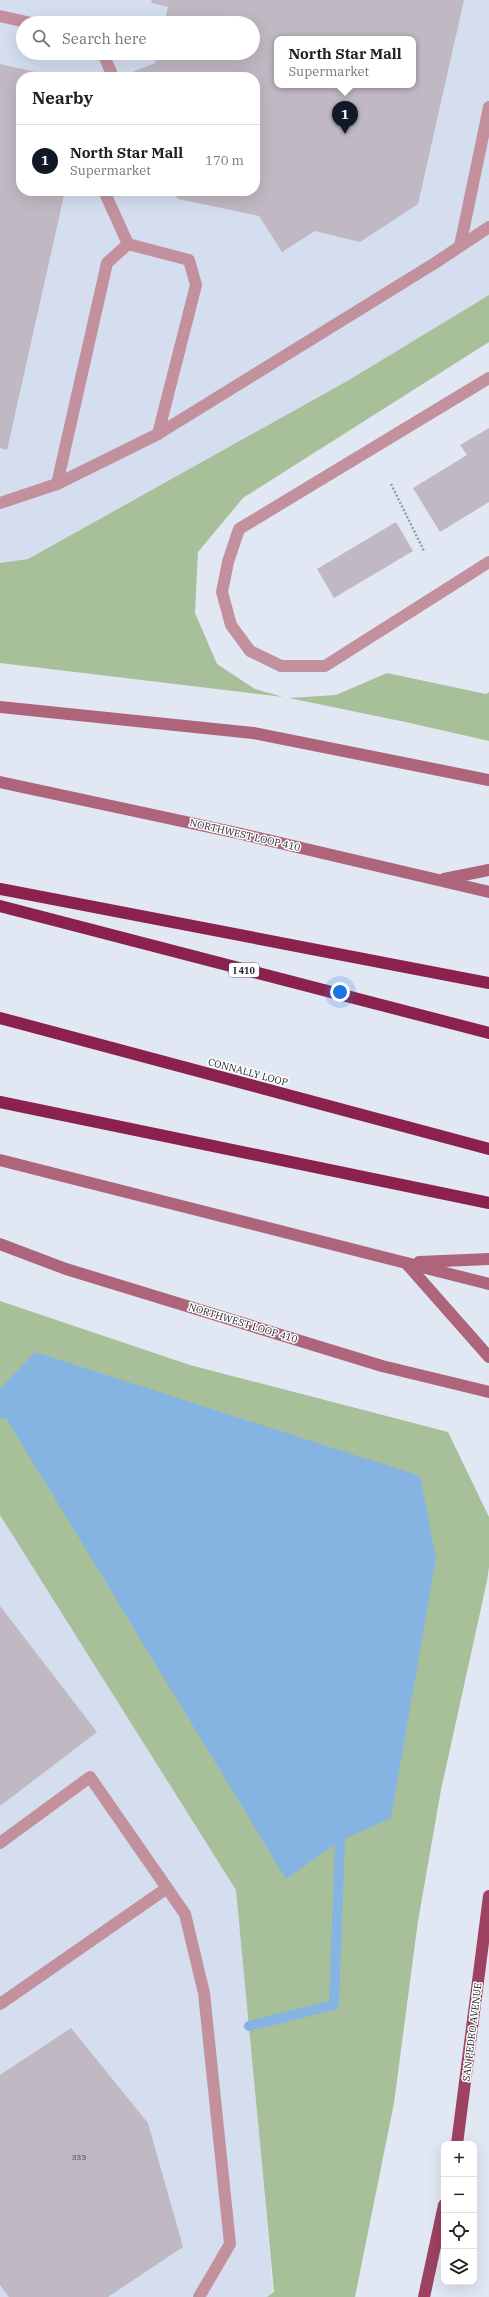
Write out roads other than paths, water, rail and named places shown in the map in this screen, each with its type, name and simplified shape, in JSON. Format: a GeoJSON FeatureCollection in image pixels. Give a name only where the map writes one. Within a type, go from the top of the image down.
{"type":"FeatureCollection","features":[{"type":"Feature","properties":{"kind":"highway"},"geometry":{"type":"LineString","coordinates":[[0,889],[489,983]]}},
{"type":"Feature","properties":{"kind":"highway","name":"I 410"},"geometry":{"type":"LineString","coordinates":[[0,906],[489,1033]]}},
{"type":"Feature","properties":{"kind":"highway","name":"CONNALLY LOOP"},"geometry":{"type":"LineString","coordinates":[[0,1018],[489,1149]]}},
{"type":"Feature","properties":{"kind":"highway"},"geometry":{"type":"LineString","coordinates":[[0,1102],[489,1203]]}},
{"type":"Feature","properties":{"kind":"main road"},"geometry":{"type":"LineString","coordinates":[[0,707],[253,733],[489,780]]}},
{"type":"Feature","properties":{"kind":"main road","name":"NORTHWEST LOOP 410"},"geometry":{"type":"LineString","coordinates":[[0,782],[242,834],[441,879],[489,892]]}},
{"type":"Feature","properties":{"kind":"main road"},"geometry":{"type":"LineString","coordinates":[[441,879],[489,870]]}},
{"type":"Feature","properties":{"kind":"main road"},"geometry":{"type":"LineString","coordinates":[[0,1160],[489,1284]]}},
{"type":"Feature","properties":{"kind":"main road","name":"NORTHWEST LOOP 410"},"geometry":{"type":"LineString","coordinates":[[0,1244],[66,1269],[382,1366],[489,1392]]}},
{"type":"Feature","properties":{"kind":"main road"},"geometry":{"type":"LineString","coordinates":[[406,1263],[489,1259]]}},
{"type":"Feature","properties":{"kind":"main road"},"geometry":{"type":"LineString","coordinates":[[406,1263],[489,1357]]}},
{"type":"Feature","properties":{"kind":"main road","name":"SAN PEDRO AVENUE"},"geometry":{"type":"LineString","coordinates":[[457,2141],[489,1896]]}},
{"type":"Feature","properties":{"kind":"main road"},"geometry":{"type":"LineString","coordinates":[[424,2297],[442,2213]]}},
{"type":"Feature","properties":{"kind":"lane"},"geometry":{"type":"LineString","coordinates":[[0,16],[16,20]]}},
{"type":"Feature","properties":{"kind":"lane"},"geometry":{"type":"LineString","coordinates":[[106,60],[111,72]]}},
{"type":"Feature","properties":{"kind":"lane"},"geometry":{"type":"LineString","coordinates":[[460,246],[489,107]]}},
{"type":"Feature","properties":{"kind":"lane"},"geometry":{"type":"LineString","coordinates":[[106,196],[128,244]]}},
{"type":"Feature","properties":{"kind":"lane"},"geometry":{"type":"LineString","coordinates":[[0,503],[57,484],[158,434],[489,227]]}},
{"type":"Feature","properties":{"kind":"lane"},"geometry":{"type":"LineString","coordinates":[[128,244],[189,260],[196,285],[158,434]]}},
{"type":"Feature","properties":{"kind":"lane"},"geometry":{"type":"LineString","coordinates":[[57,484],[107,263],[128,244]]}},
{"type":"Feature","properties":{"kind":"lane"},"geometry":{"type":"LineString","coordinates":[[489,378],[239,529],[228,562],[222,592],[231,625],[250,651],[281,666],[325,666],[489,562]]}},
{"type":"Feature","properties":{"kind":"lane"},"geometry":{"type":"LineString","coordinates":[[0,1843],[90,1777],[185,1914],[204,1993],[230,2244],[199,2297]]}},
{"type":"Feature","properties":{"kind":"lane"},"geometry":{"type":"LineString","coordinates":[[0,2004],[167,1888]]}},
{"type":"Feature","properties":{"kind":"water"},"geometry":{"type":"Polygon","coordinates":[[[35,1352],[420,1476],[436,1558],[391,1818],[340,1841],[286,1879],[0,1408],[0,1389],[35,1352]]]}},
{"type":"Feature","properties":{"kind":"waterway"},"geometry":{"type":"LineString","coordinates":[[249,2026],[334,2005],[340,1841]]}},
{"type":"Feature","properties":{"kind":"place","name":"North Star Mall"},"geometry":{"type":"Point","coordinates":[345,134]}}]}
